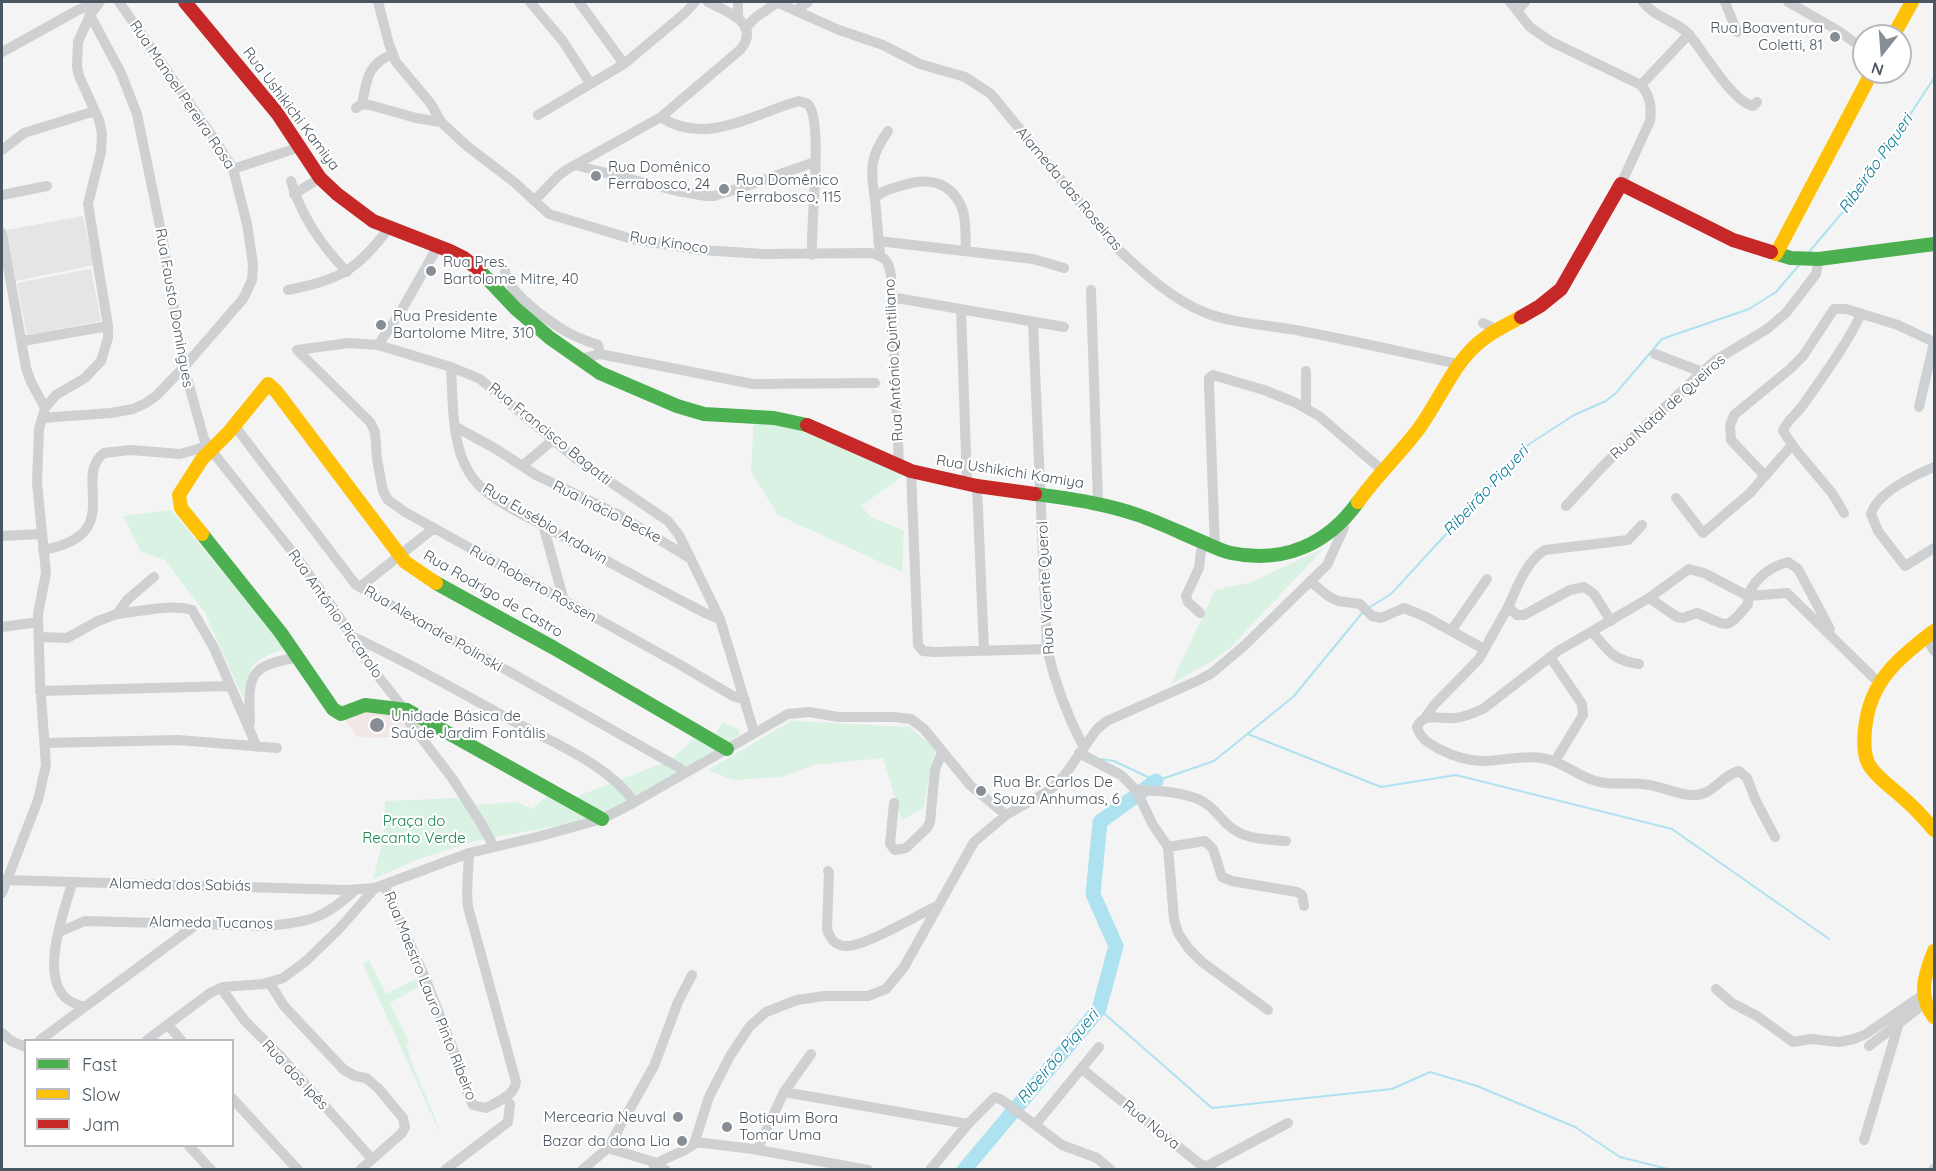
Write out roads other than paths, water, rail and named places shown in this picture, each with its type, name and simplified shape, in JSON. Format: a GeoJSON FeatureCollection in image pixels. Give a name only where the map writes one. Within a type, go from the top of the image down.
{"type":"FeatureCollection","features":[{"type":"Feature","properties":{"kind":"main road","name":"Rua Ushikichi Kamiya"},"geometry":{"type":"LineString","coordinates":[[185,2],[271,105],[320,178],[355,209],[389,228],[450,251],[476,267],[516,309],[604,375],[677,406],[718,416],[797,421],[905,468],[972,485],[1098,503],[1159,523],[1229,554],[1245,556],[1290,552],[1322,539],[1336,529],[1382,470],[1418,430],[1459,364],[1473,348],[1496,329],[1540,308],[1561,289],[1621,184]]}},
{"type":"Feature","properties":{"kind":"main road"},"geometry":{"type":"LineString","coordinates":[[1900,24],[1912,2]]}},
{"type":"Feature","properties":{"kind":"main road"},"geometry":{"type":"LineString","coordinates":[[1776,254],[1866,84]]}},
{"type":"Feature","properties":{"kind":"main road"},"geometry":{"type":"LineString","coordinates":[[1621,184],[1733,240],[1791,258],[1817,259],[1935,244]]}},
{"type":"Feature","properties":{"kind":"main road","name":"Rua Rodrigo de Castro"},"geometry":{"type":"LineString","coordinates":[[234,425],[268,384],[276,391],[405,562],[442,587],[554,648],[727,749]]}},
{"type":"Feature","properties":{"kind":"main road"},"geometry":{"type":"LineString","coordinates":[[234,425],[210,448],[179,495],[181,508],[299,657],[333,709],[337,713],[346,712],[365,705],[403,710],[420,716],[602,819]]}},
{"type":"Feature","properties":{"kind":"main road"},"geometry":{"type":"LineString","coordinates":[[1930,635],[1888,668],[1872,693],[1865,717],[1864,744],[1868,763],[1877,775],[1913,806],[1935,830]]}},
{"type":"Feature","properties":{"kind":"main road"},"geometry":{"type":"LineString","coordinates":[[1935,951],[1925,977],[1924,999],[1935,1017]]}},
{"type":"Feature","properties":{"kind":"street"},"geometry":{"type":"LineString","coordinates":[[2,893],[44,780],[46,765],[40,690],[38,622],[39,604],[46,573],[36,460],[43,413],[56,395],[85,378],[101,362],[108,338],[88,204],[103,143],[102,133],[77,67],[78,42],[90,15],[99,2]]}},
{"type":"Feature","properties":{"kind":"street"},"geometry":{"type":"LineString","coordinates":[[2,52],[78,10],[99,2]]}},
{"type":"Feature","properties":{"kind":"street","name":"Rua Manoel Pereira Rosa"},"geometry":{"type":"LineString","coordinates":[[43,413],[111,413],[133,409],[156,396],[243,299],[252,280],[253,264],[247,224],[233,169],[119,2]]}},
{"type":"Feature","properties":{"kind":"street","name":"Rua Kinoco"},"geometry":{"type":"LineString","coordinates":[[378,2],[392,54],[407,77],[431,104],[441,122],[549,214],[653,243],[738,253],[812,255]]}},
{"type":"Feature","properties":{"kind":"street"},"geometry":{"type":"LineString","coordinates":[[530,2],[562,40],[590,83]]}},
{"type":"Feature","properties":{"kind":"street"},"geometry":{"type":"LineString","coordinates":[[579,2],[624,64]]}},
{"type":"Feature","properties":{"kind":"street"},"geometry":{"type":"LineString","coordinates":[[538,115],[624,64],[695,2]]}},
{"type":"Feature","properties":{"kind":"street"},"geometry":{"type":"LineString","coordinates":[[534,201],[558,176],[661,117],[741,49],[747,40],[745,28],[738,17],[708,2]]}},
{"type":"Feature","properties":{"kind":"street"},"geometry":{"type":"LineString","coordinates":[[738,2],[738,17]]}},
{"type":"Feature","properties":{"kind":"street"},"geometry":{"type":"LineString","coordinates":[[745,28],[777,2]]}},
{"type":"Feature","properties":{"kind":"street","name":"Alameda das Roseiras"},"geometry":{"type":"LineString","coordinates":[[777,2],[839,30],[883,45],[920,64],[965,77],[991,94],[1116,248],[1135,266],[1174,295],[1206,313],[1223,318],[1300,330],[1459,364]]}},
{"type":"Feature","properties":{"kind":"street"},"geometry":{"type":"LineString","coordinates":[[796,10],[808,2]]}},
{"type":"Feature","properties":{"kind":"street"},"geometry":{"type":"LineString","coordinates":[[1525,2],[1513,6],[1538,33],[1550,42],[1641,85],[1647,93],[1650,102],[1650,121],[1621,184]]}},
{"type":"Feature","properties":{"kind":"street"},"geometry":{"type":"LineString","coordinates":[[1643,2],[1654,14],[1689,34],[1735,94],[1749,105],[1757,102]]}},
{"type":"Feature","properties":{"kind":"street"},"geometry":{"type":"LineString","coordinates":[[1725,2],[1737,33]]}},
{"type":"Feature","properties":{"kind":"street"},"geometry":{"type":"LineString","coordinates":[[1788,2],[1852,41]]}},
{"type":"Feature","properties":{"kind":"street","name":"Rua Fausto Domingues"},"geometry":{"type":"LineString","coordinates":[[90,15],[121,73],[137,114],[162,236],[183,368],[210,448]]}},
{"type":"Feature","properties":{"kind":"street"},"geometry":{"type":"LineString","coordinates":[[1641,85],[1689,34]]}},
{"type":"Feature","properties":{"kind":"street"},"geometry":{"type":"LineString","coordinates":[[392,54],[381,58],[371,69],[359,106],[380,107],[441,122]]}},
{"type":"Feature","properties":{"kind":"street"},"geometry":{"type":"LineString","coordinates":[[661,117],[688,128],[714,129],[793,102],[804,102],[812,107],[816,146],[811,231],[812,255],[880,255]]}},
{"type":"Feature","properties":{"kind":"street"},"geometry":{"type":"LineString","coordinates":[[2,150],[24,133],[95,111]]}},
{"type":"Feature","properties":{"kind":"street","name":"Rua Antônio Quintiliano"},"geometry":{"type":"LineString","coordinates":[[888,131],[878,145],[871,169],[880,255],[890,266],[918,645],[923,651],[984,651]]}},
{"type":"Feature","properties":{"kind":"street"},"geometry":{"type":"LineString","coordinates":[[233,169],[300,147]]}},
{"type":"Feature","properties":{"kind":"street"},"geometry":{"type":"LineString","coordinates":[[575,165],[706,196],[746,186],[815,162]]}},
{"type":"Feature","properties":{"kind":"street"},"geometry":{"type":"LineString","coordinates":[[294,194],[320,178]]}},
{"type":"Feature","properties":{"kind":"street"},"geometry":{"type":"LineString","coordinates":[[875,199],[883,192],[921,180],[936,182],[944,186],[956,197],[962,209],[966,250]]}},
{"type":"Feature","properties":{"kind":"street"},"geometry":{"type":"LineString","coordinates":[[291,181],[301,210],[324,246],[347,272]]}},
{"type":"Feature","properties":{"kind":"street"},"geometry":{"type":"LineString","coordinates":[[2,195],[47,186]]}},
{"type":"Feature","properties":{"kind":"street"},"geometry":{"type":"LineString","coordinates":[[288,290],[323,282],[347,272],[370,254],[389,228]]}},
{"type":"Feature","properties":{"kind":"street"},"geometry":{"type":"LineString","coordinates":[[2,233],[29,375],[43,413]]}},
{"type":"Feature","properties":{"kind":"street"},"geometry":{"type":"LineString","coordinates":[[878,241],[1033,259],[1064,268]]}},
{"type":"Feature","properties":{"kind":"street"},"geometry":{"type":"LineString","coordinates":[[378,345],[400,313],[438,246]]}},
{"type":"Feature","properties":{"kind":"street","name":"Rua Natal de Queiros"},"geometry":{"type":"LineString","coordinates":[[1566,506],[1604,465],[1702,372],[1767,329],[1786,312],[1815,274],[1817,259]]}},
{"type":"Feature","properties":{"kind":"street"},"geometry":{"type":"LineString","coordinates":[[505,271],[510,284],[528,304],[566,332],[598,345],[600,354]]}},
{"type":"Feature","properties":{"kind":"street"},"geometry":{"type":"LineString","coordinates":[[1091,290],[1098,503]]}},
{"type":"Feature","properties":{"kind":"street"},"geometry":{"type":"LineString","coordinates":[[891,297],[1064,327]]}},
{"type":"Feature","properties":{"kind":"street"},"geometry":{"type":"LineString","coordinates":[[961,309],[984,651],[1047,649]]}},
{"type":"Feature","properties":{"kind":"street"},"geometry":{"type":"LineString","coordinates":[[1765,476],[1731,440],[1730,426],[1734,415],[1803,356],[1834,309],[1846,309],[1898,325],[1935,342],[1919,407]]}},
{"type":"Feature","properties":{"kind":"street"},"geometry":{"type":"LineString","coordinates":[[1844,513],[1832,493],[1784,434],[1784,428],[1803,404],[1861,314]]}},
{"type":"Feature","properties":{"kind":"street","name":"Rua Vicente Querol"},"geometry":{"type":"LineString","coordinates":[[1033,323],[1047,649],[1052,670],[1081,750]]}},
{"type":"Feature","properties":{"kind":"street"},"geometry":{"type":"LineString","coordinates":[[1483,323],[1496,329]]}},
{"type":"Feature","properties":{"kind":"street"},"geometry":{"type":"LineString","coordinates":[[22,341],[108,326]]}},
{"type":"Feature","properties":{"kind":"street","name":"Rua Francisco Bagatti"},"geometry":{"type":"LineString","coordinates":[[374,427],[297,350],[349,343],[378,345],[480,379],[553,440],[610,483],[668,521],[679,535],[691,559]]}},
{"type":"Feature","properties":{"kind":"street"},"geometry":{"type":"LineString","coordinates":[[580,359],[600,354],[753,384],[875,383]]}},
{"type":"Feature","properties":{"kind":"street"},"geometry":{"type":"LineString","coordinates":[[1655,354],[1702,372]]}},
{"type":"Feature","properties":{"kind":"street","name":"Rua Eusébio Ardavin"},"geometry":{"type":"LineString","coordinates":[[451,368],[460,452],[467,470],[475,481],[497,499],[543,525],[660,590],[720,619]]}},
{"type":"Feature","properties":{"kind":"street"},"geometry":{"type":"LineString","coordinates":[[1306,371],[1306,408]]}},
{"type":"Feature","properties":{"kind":"street"},"geometry":{"type":"LineString","coordinates":[[1200,613],[1186,599],[1208,546],[1210,376],[1216,375],[1264,390],[1306,408],[1336,428],[1382,470]]}},
{"type":"Feature","properties":{"kind":"street","name":"Rua Alexandre Polinski"},"geometry":{"type":"LineString","coordinates":[[234,425],[340,565],[360,587],[591,716],[685,772]]}},
{"type":"Feature","properties":{"kind":"street","name":"Rua Roberto Rossen"},"geometry":{"type":"LineString","coordinates":[[374,427],[377,459],[386,497],[405,512],[733,696],[745,700]]}},
{"type":"Feature","properties":{"kind":"street","name":"Rua Inácio Becke"},"geometry":{"type":"LineString","coordinates":[[456,427],[553,484],[619,515],[691,559]]}},
{"type":"Feature","properties":{"kind":"street"},"geometry":{"type":"LineString","coordinates":[[522,466],[553,440]]}},
{"type":"Feature","properties":{"kind":"street"},"geometry":{"type":"LineString","coordinates":[[1676,498],[1703,533],[1750,493],[1792,445]]}},
{"type":"Feature","properties":{"kind":"street"},"geometry":{"type":"LineString","coordinates":[[43,550],[64,545],[77,538],[89,524],[94,510],[93,470],[95,463],[104,453],[130,450],[180,454],[210,448]]}},
{"type":"Feature","properties":{"kind":"street","name":"Rua Antônio Piccarolo"},"geometry":{"type":"LineString","coordinates":[[210,448],[295,555],[333,608],[356,648],[452,778],[494,847]]}},
{"type":"Feature","properties":{"kind":"street"},"geometry":{"type":"LineString","coordinates":[[1935,466],[1896,486],[1872,510],[1872,518],[1878,531],[1903,564],[1908,566],[1935,548]]}},
{"type":"Feature","properties":{"kind":"street"},"geometry":{"type":"LineString","coordinates":[[608,1148],[658,1167],[695,1142],[709,1097],[742,1036],[758,1017],[781,1005],[812,997],[868,996],[886,989],[904,967],[969,849],[989,828],[1006,815],[1050,790],[1064,776],[1097,729],[1107,720],[1184,688],[1212,673],[1245,645],[1327,565],[1344,528],[1343,520]]}},
{"type":"Feature","properties":{"kind":"street"},"geometry":{"type":"LineString","coordinates":[[543,525],[564,601]]}},
{"type":"Feature","properties":{"kind":"street"},"geometry":{"type":"LineString","coordinates":[[1425,718],[1434,705],[1467,672],[1484,649],[1537,554],[1545,550],[1628,540],[1642,525]]}},
{"type":"Feature","properties":{"kind":"street"},"geometry":{"type":"LineString","coordinates":[[360,587],[434,528]]}},
{"type":"Feature","properties":{"kind":"street"},"geometry":{"type":"LineString","coordinates":[[2,536],[42,534]]}},
{"type":"Feature","properties":{"kind":"street"},"geometry":{"type":"LineString","coordinates":[[691,559],[720,619],[754,732]]}},
{"type":"Feature","properties":{"kind":"street"},"geometry":{"type":"LineString","coordinates":[[1649,598],[1677,617],[1683,618],[1697,613],[1725,625],[1732,624],[1748,604],[1751,586],[1777,565],[1788,562],[1798,569],[1836,640]]}},
{"type":"Feature","properties":{"kind":"street"},"geometry":{"type":"LineString","coordinates":[[1775,837],[1747,778],[1739,771],[1731,774],[1712,790],[1691,795],[1644,784],[1599,782],[1555,761],[1525,757],[1482,761],[1454,757],[1430,744],[1419,734],[1417,727],[1419,721],[1425,718],[1454,718],[1482,709],[1550,657],[1649,598],[1689,569],[1704,573],[1748,596],[1787,592],[1879,683]]}},
{"type":"Feature","properties":{"kind":"street"},"geometry":{"type":"LineString","coordinates":[[117,614],[128,599],[154,577]]}},
{"type":"Feature","properties":{"kind":"street"},"geometry":{"type":"LineString","coordinates":[[1451,631],[1487,579]]}},
{"type":"Feature","properties":{"kind":"street"},"geometry":{"type":"LineString","coordinates":[[1310,581],[1338,602],[1360,604],[1372,616],[1381,618],[1404,608],[1426,617],[1484,649]]}},
{"type":"Feature","properties":{"kind":"street"},"geometry":{"type":"LineString","coordinates":[[1508,607],[1516,615],[1524,615],[1570,590],[1584,587],[1594,594],[1611,621]]}},
{"type":"Feature","properties":{"kind":"street"},"geometry":{"type":"LineString","coordinates":[[39,637],[67,639],[98,621],[117,614],[182,608],[192,610],[257,747]]}},
{"type":"Feature","properties":{"kind":"street"},"geometry":{"type":"LineString","coordinates":[[2,627],[38,622]]}},
{"type":"Feature","properties":{"kind":"street"},"geometry":{"type":"LineString","coordinates":[[1592,632],[1615,657],[1625,662],[1640,664]]}},
{"type":"Feature","properties":{"kind":"street"},"geometry":{"type":"LineString","coordinates":[[1930,635],[1935,651]]}},
{"type":"Feature","properties":{"kind":"street"},"geometry":{"type":"LineString","coordinates":[[351,636],[416,666],[583,760],[616,780],[634,802]]}},
{"type":"Feature","properties":{"kind":"street"},"geometry":{"type":"LineString","coordinates":[[250,730],[250,681],[268,664],[299,657]]}},
{"type":"Feature","properties":{"kind":"street"},"geometry":{"type":"LineString","coordinates":[[1550,657],[1582,704],[1583,715],[1555,761]]}},
{"type":"Feature","properties":{"kind":"street"},"geometry":{"type":"LineString","coordinates":[[40,690],[230,686]]}},
{"type":"Feature","properties":{"kind":"street"},"geometry":{"type":"LineString","coordinates":[[150,1039],[210,993],[221,988],[283,978],[306,961],[380,887],[469,853],[602,819],[788,714],[800,712],[838,717],[904,717],[917,722],[970,785],[1006,815]]}},
{"type":"Feature","properties":{"kind":"street"},"geometry":{"type":"LineString","coordinates":[[45,743],[178,740],[277,748]]}},
{"type":"Feature","properties":{"kind":"street"},"geometry":{"type":"LineString","coordinates":[[1081,750],[1121,775],[1136,790],[1153,825],[1168,847],[1174,919],[1189,949],[1202,962],[1269,1010]]}},
{"type":"Feature","properties":{"kind":"street"},"geometry":{"type":"LineString","coordinates":[[894,803],[890,844],[895,850],[903,850],[930,822],[935,770],[942,752]]}},
{"type":"Feature","properties":{"kind":"street"},"geometry":{"type":"LineString","coordinates":[[1136,790],[1190,797],[1208,805],[1226,824],[1241,834],[1259,839],[1286,841]]}},
{"type":"Feature","properties":{"kind":"street"},"geometry":{"type":"LineString","coordinates":[[1168,847],[1205,841],[1213,849],[1222,878],[1298,892],[1302,895],[1304,906]]}},
{"type":"Feature","properties":{"kind":"street","name":"Rua Maestro Lauro Pinto Ribeiro"},"geometry":{"type":"LineString","coordinates":[[380,887],[449,1039],[468,1095],[473,1105],[486,1108],[507,1095],[515,1088],[516,1082],[468,907],[469,853]]}},
{"type":"Feature","properties":{"kind":"street"},"geometry":{"type":"LineString","coordinates":[[828,871],[827,929],[830,937],[839,945],[846,946],[862,942],[937,906]]}},
{"type":"Feature","properties":{"kind":"street","name":"Alameda dos Sabiás"},"geometry":{"type":"LineString","coordinates":[[6,880],[355,890],[380,887]]}},
{"type":"Feature","properties":{"kind":"street"},"geometry":{"type":"LineString","coordinates":[[72,883],[53,964],[55,978],[66,998],[84,1007]]}},
{"type":"Feature","properties":{"kind":"street","name":"Alameda Tucanos"},"geometry":{"type":"LineString","coordinates":[[59,932],[85,921],[267,926],[293,924],[327,913],[355,890]]}},
{"type":"Feature","properties":{"kind":"street"},"geometry":{"type":"LineString","coordinates":[[43,1039],[197,924]]}},
{"type":"Feature","properties":{"kind":"street"},"geometry":{"type":"LineString","coordinates":[[582,1170],[608,1148],[659,1056],[678,1002],[692,975]]}},
{"type":"Feature","properties":{"kind":"street"},"geometry":{"type":"LineString","coordinates":[[269,982],[284,1006],[344,1070],[355,1076],[366,1078],[378,1088],[403,1118],[405,1127],[400,1136],[360,1170]]}},
{"type":"Feature","properties":{"kind":"street","name":"Rua dos Ipês"},"geometry":{"type":"LineString","coordinates":[[221,988],[245,1022],[281,1057],[372,1159]]}},
{"type":"Feature","properties":{"kind":"street"},"geometry":{"type":"LineString","coordinates":[[1716,989],[1732,1003],[1758,1016],[1793,1042],[1811,1039],[1839,1042],[1854,1039],[1924,999]]}},
{"type":"Feature","properties":{"kind":"street"},"geometry":{"type":"LineString","coordinates":[[1869,1046],[1899,1023],[1924,999]]}},
{"type":"Feature","properties":{"kind":"street"},"geometry":{"type":"LineString","coordinates":[[1864,1140],[1899,1023]]}},
{"type":"Feature","properties":{"kind":"street"},"geometry":{"type":"LineString","coordinates":[[168,1026],[179,1039]]}},
{"type":"Feature","properties":{"kind":"street"},"geometry":{"type":"LineString","coordinates":[[2,1033],[6,1044],[24,1047]]}},
{"type":"Feature","properties":{"kind":"street"},"geometry":{"type":"LineString","coordinates":[[1035,1125],[1099,1047]]}},
{"type":"Feature","properties":{"kind":"street"},"geometry":{"type":"LineString","coordinates":[[758,1150],[784,1092],[811,1054]]}},
{"type":"Feature","properties":{"kind":"street","name":"Rua Nova"},"geometry":{"type":"LineString","coordinates":[[1082,1069],[1201,1165],[1207,1166],[1288,1123]]}},
{"type":"Feature","properties":{"kind":"street"},"geometry":{"type":"LineString","coordinates":[[784,1092],[968,1124]]}},
{"type":"Feature","properties":{"kind":"street"},"geometry":{"type":"LineString","coordinates":[[930,1170],[968,1124],[995,1097],[1062,1145],[1097,1158],[1112,1170]]}},
{"type":"Feature","properties":{"kind":"street"},"geometry":{"type":"LineString","coordinates":[[234,1100],[298,1170]]}},
{"type":"Feature","properties":{"kind":"street"},"geometry":{"type":"LineString","coordinates":[[445,1170],[508,1122],[510,1104]]}},
{"type":"Feature","properties":{"kind":"street"},"geometry":{"type":"LineString","coordinates":[[695,1142],[758,1150],[868,1170]]}},
{"type":"Feature","properties":{"kind":"street"},"geometry":{"type":"LineString","coordinates":[[190,1147],[211,1170]]}},
{"type":"Feature","properties":{"kind":"waterway","name":"Ribeirão Piqueri"},"geometry":{"type":"LineString","coordinates":[[1809,252],[1858,194],[1934,78]]}},
{"type":"Feature","properties":{"kind":"waterway","name":"Ribeirão Piqueri"},"geometry":{"type":"LineString","coordinates":[[1370,607],[1391,594],[1528,445],[1574,415],[1606,401],[1616,393],[1662,339],[1749,309],[1776,292],[1800,264]]}},
{"type":"Feature","properties":{"kind":"waterway","name":"Ribeirão Piqueri"},"geometry":{"type":"LineString","coordinates":[[1101,759],[1114,761],[1156,781],[1214,761],[1293,697],[1363,612]]}},
{"type":"Feature","properties":{"kind":"waterway"},"geometry":{"type":"LineString","coordinates":[[1248,734],[1381,787],[1456,775],[1672,829],[1829,939]]}},
{"type":"Feature","properties":{"kind":"waterway","name":"Ribeirão Piqueri"},"geometry":{"type":"LineString","coordinates":[[964,1170],[1099,1009],[1116,946],[1093,894],[1100,822],[1156,781]]}},
{"type":"Feature","properties":{"kind":"waterway"},"geometry":{"type":"LineString","coordinates":[[1099,1009],[1212,1108],[1392,1089],[1430,1072],[1477,1086],[1575,1127],[1620,1157],[1672,1170]]}},
{"type":"Feature","properties":{"kind":"place","name":"Rua Boaventura Coletti, 81"},"geometry":{"type":"Point","coordinates":[1835,37]}},
{"type":"Feature","properties":{"kind":"place","name":"Rua Domênico Ferrabosco, 24"},"geometry":{"type":"Point","coordinates":[596,176]}},
{"type":"Feature","properties":{"kind":"place","name":"Rua Domênico Ferrabosco, 115"},"geometry":{"type":"Point","coordinates":[724,189]}},
{"type":"Feature","properties":{"kind":"place","name":"Rua Pres. Bartolome Mitre, 40"},"geometry":{"type":"Point","coordinates":[431,271]}},
{"type":"Feature","properties":{"kind":"place","name":"Rua Presidente Bartolome Mitre, 310"},"geometry":{"type":"Point","coordinates":[381,325]}},
{"type":"Feature","properties":{"kind":"place","name":"Unidade Básica de Saúde Jardim Fontális"},"geometry":{"type":"Point","coordinates":[377,725]}},
{"type":"Feature","properties":{"kind":"place","name":"Rua Br. Carlos De Souza Anhumas, 6"},"geometry":{"type":"Point","coordinates":[981,791]}},
{"type":"Feature","properties":{"kind":"place","name":"Mercearia Neuval"},"geometry":{"type":"Point","coordinates":[678,1117]}},
{"type":"Feature","properties":{"kind":"place","name":"Botiquim Bora Tomar Uma"},"geometry":{"type":"Point","coordinates":[727,1127]}},
{"type":"Feature","properties":{"kind":"place","name":"Bazar da dona Lia"},"geometry":{"type":"Point","coordinates":[682,1141]}},
{"type":"Feature","properties":{"kind":"park label","name":"Praça do Recanto Verde"},"geometry":{"type":"Point","coordinates":[414,830]}}]}
